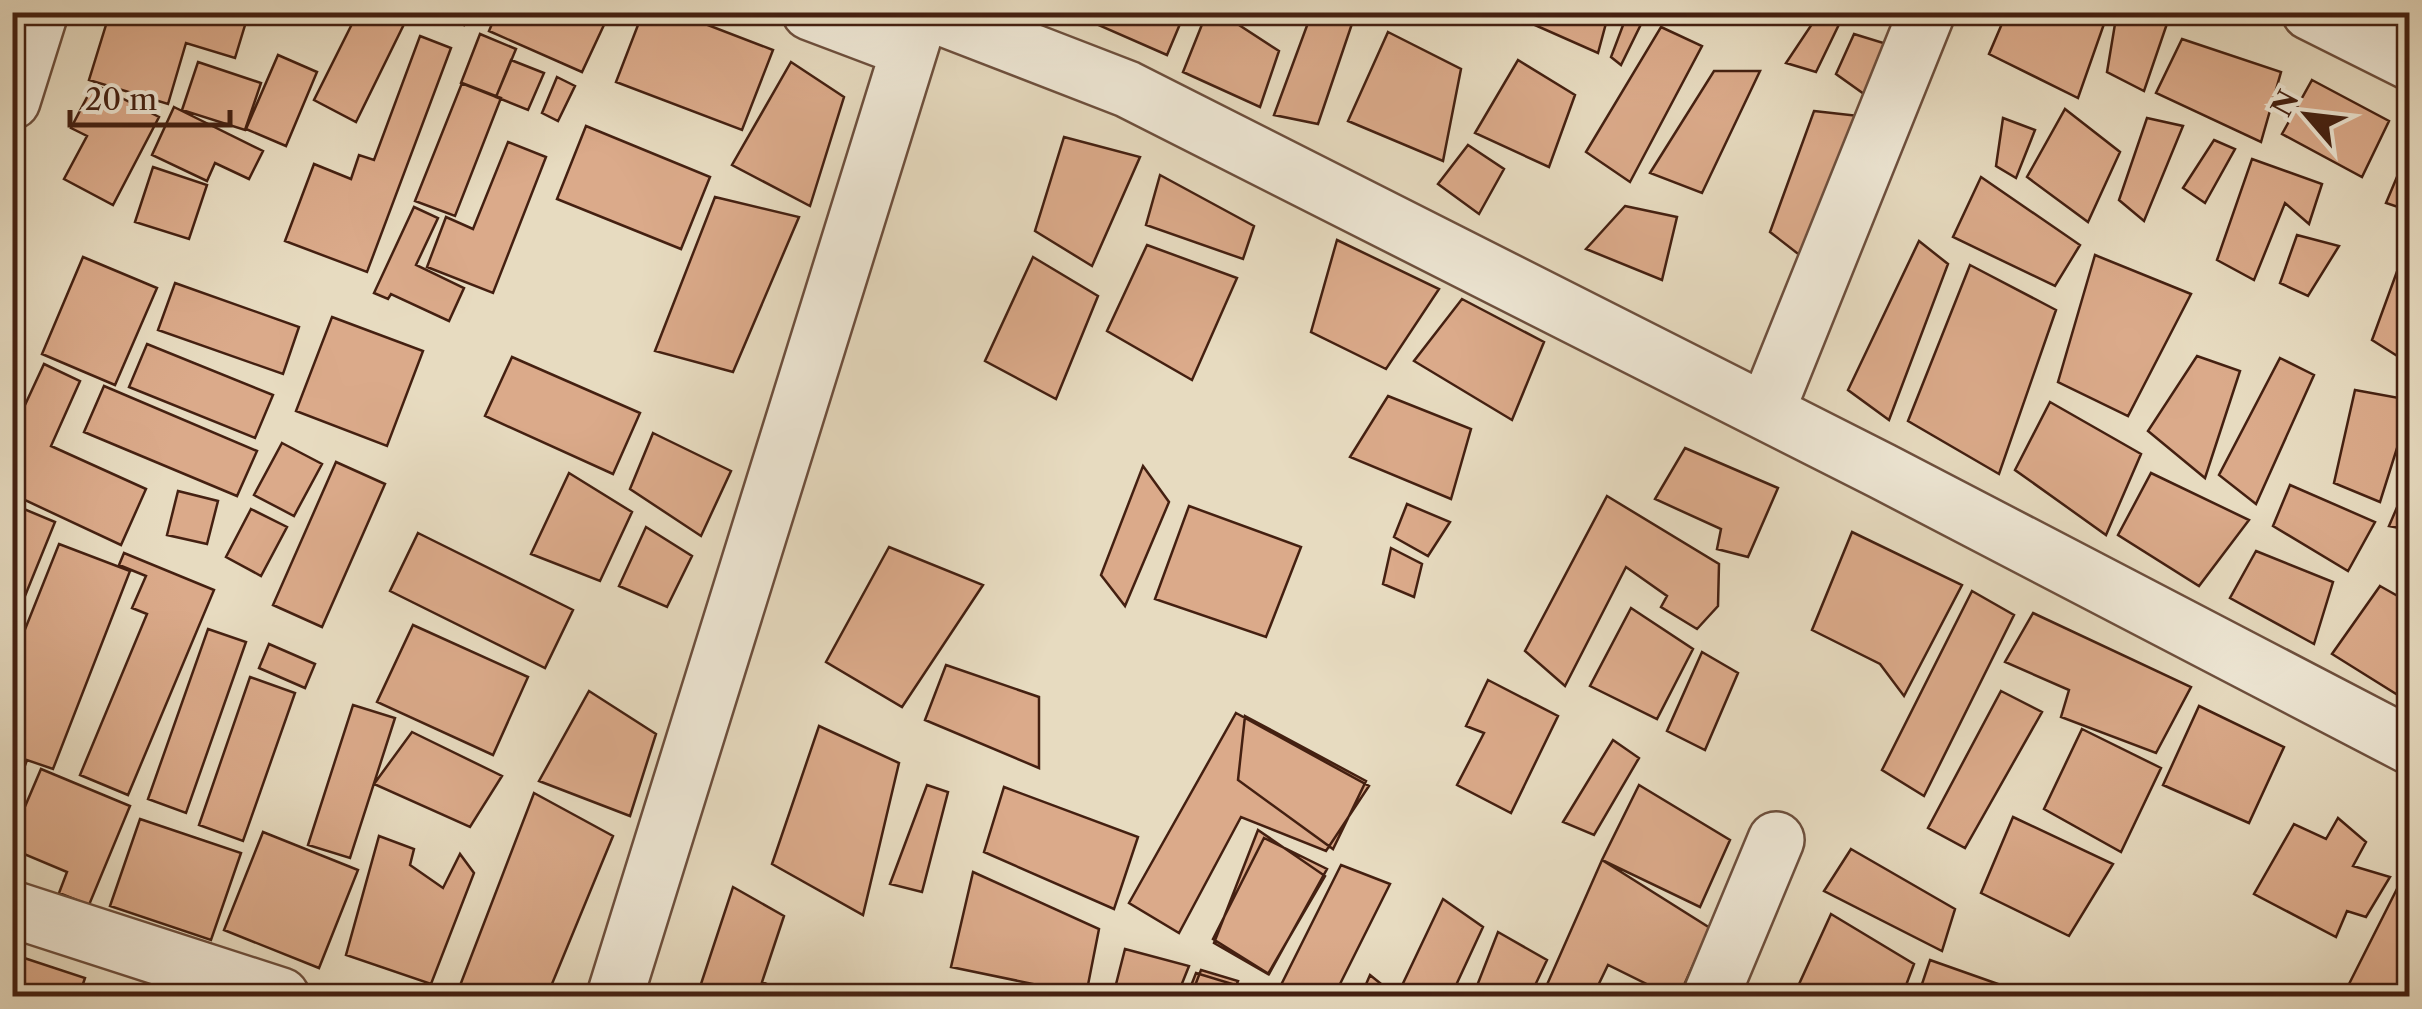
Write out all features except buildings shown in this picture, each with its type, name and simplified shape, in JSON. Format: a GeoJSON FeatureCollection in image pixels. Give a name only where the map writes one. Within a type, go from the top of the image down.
{"type":"FeatureCollection","features":[{"type":"Feature","properties":{"kind":"street"},"geometry":{"type":"LineString","coordinates":[[12,101],[40,12]]}},
{"type":"Feature","properties":{"kind":"street"},"geometry":{"type":"LineString","coordinates":[[810,12],[919,24],[1127,89],[1766,412],[2410,746]]}},
{"type":"Feature","properties":{"kind":"street"},"geometry":{"type":"LineString","coordinates":[[1766,412],[1927,12]]}},
{"type":"Feature","properties":{"kind":"street"},"geometry":{"type":"LineString","coordinates":[[2310,12],[2410,62]]}},
{"type":"Feature","properties":{"kind":"street"},"geometry":{"type":"LineString","coordinates":[[615,996],[919,24]]}},
{"type":"Feature","properties":{"kind":"street"},"geometry":{"type":"LineString","coordinates":[[1711,996],[1776,840]]}},
{"type":"Feature","properties":{"kind":"street"},"geometry":{"type":"LineString","coordinates":[[12,909],[281,996]]}}]}
